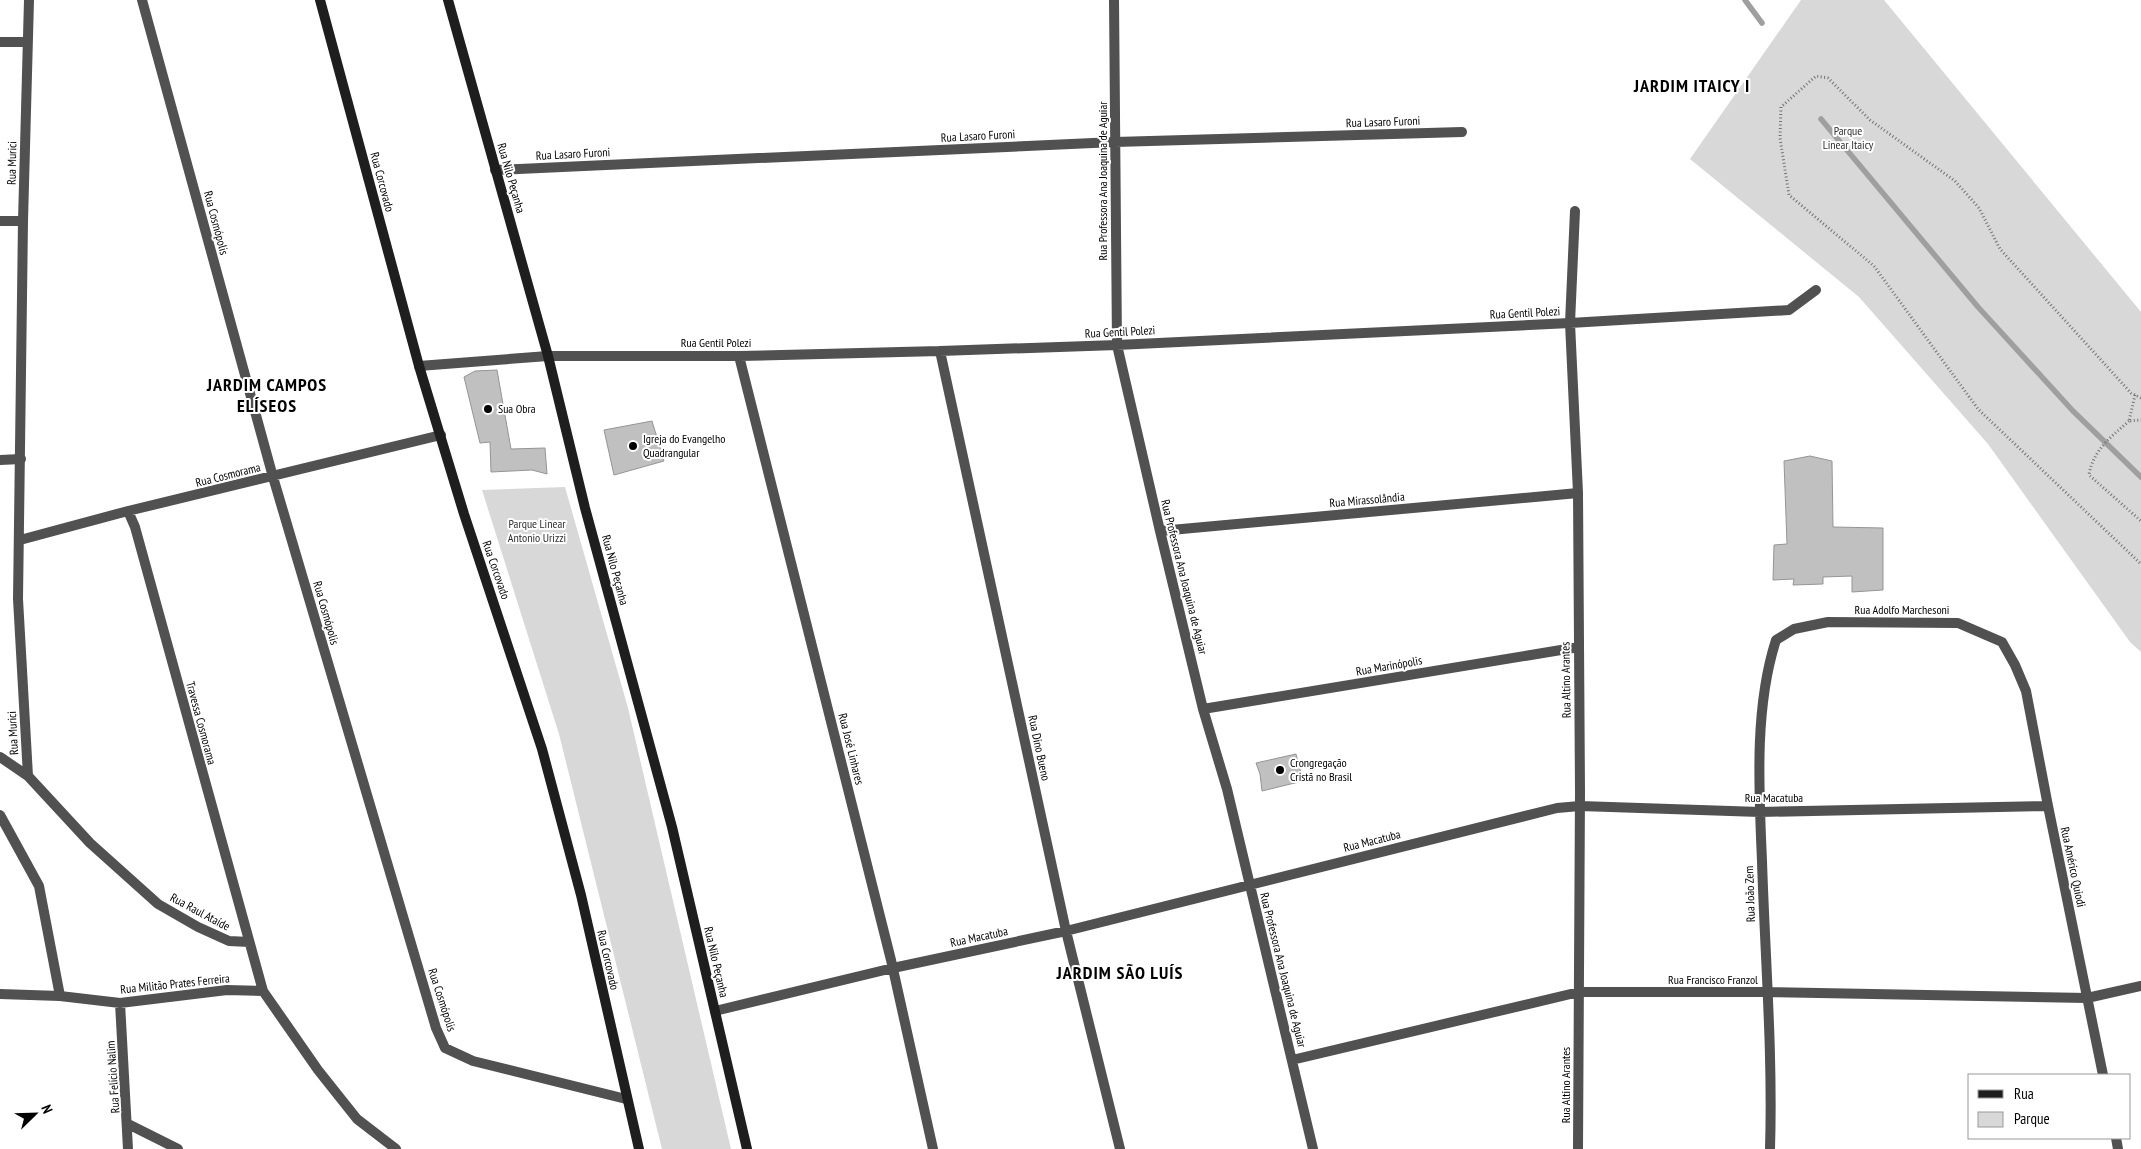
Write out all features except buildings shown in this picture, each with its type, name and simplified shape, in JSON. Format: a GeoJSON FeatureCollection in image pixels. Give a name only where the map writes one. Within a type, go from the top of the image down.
{"type":"FeatureCollection","features":[{"type":"Feature","properties":{"kind":"street","name":"Rua Murici"},"geometry":{"type":"LineString","coordinates":[[28,776],[18,599],[23,221],[29,0]]}},
{"type":"Feature","properties":{"kind":"street","name":"Rua Cosmópolis"},"geometry":{"type":"LineString","coordinates":[[142,0],[273,477],[436,1028],[445,1048],[473,1061],[626,1099]]}},
{"type":"Feature","properties":{"kind":"street","name":"Rua Corcovado"},"geometry":{"type":"LineString","coordinates":[[320,0],[419,366],[464,514],[542,749],[581,895],[626,1099],[639,1149]]}},
{"type":"Feature","properties":{"kind":"street","name":"Rua Nilo Peçanha"},"geometry":{"type":"LineString","coordinates":[[448,0],[548,356],[585,508],[672,827],[747,1149]]}},
{"type":"Feature","properties":{"kind":"street","name":"Rua Professora Ana Joaquina de Aguiar"},"geometry":{"type":"LineString","coordinates":[[1114,0],[1117,344],[1160,531],[1204,710],[1227,789],[1313,1149]]}},
{"type":"Feature","properties":{"kind":"street"},"geometry":{"type":"LineString","coordinates":[[0,42],[27,42]]}},
{"type":"Feature","properties":{"kind":"street","name":"Rua Lasaro Furoni"},"geometry":{"type":"LineString","coordinates":[[495,170],[1115,142],[1462,132]]}},
{"type":"Feature","properties":{"kind":"street","name":"Rua Altino Arantes"},"geometry":{"type":"LineString","coordinates":[[1575,211],[1570,323],[1578,493],[1580,806],[1578,1149]]}},
{"type":"Feature","properties":{"kind":"street"},"geometry":{"type":"LineString","coordinates":[[0,221],[23,221]]}},
{"type":"Feature","properties":{"kind":"street","name":"Rua Gentil Polezi"},"geometry":{"type":"LineString","coordinates":[[419,366],[548,356],[739,356],[940,351],[1570,323],[1789,310],[1816,290]]}},
{"type":"Feature","properties":{"kind":"street","name":"Rua Dino Bueno"},"geometry":{"type":"LineString","coordinates":[[940,351],[1066,931],[1120,1149]]}},
{"type":"Feature","properties":{"kind":"street","name":"Rua José Linhares"},"geometry":{"type":"LineString","coordinates":[[739,356],[893,968],[933,1149]]}},
{"type":"Feature","properties":{"kind":"street","name":"Rua Cosmorama"},"geometry":{"type":"LineString","coordinates":[[20,540],[441,434]]}},
{"type":"Feature","properties":{"kind":"street"},"geometry":{"type":"LineString","coordinates":[[0,460],[21,459]]}},
{"type":"Feature","properties":{"kind":"street","name":"Rua Mirassolândia"},"geometry":{"type":"LineString","coordinates":[[1160,531],[1578,493]]}},
{"type":"Feature","properties":{"kind":"street","name":"Travessa Cosmorama"},"geometry":{"type":"LineString","coordinates":[[128,512],[135,527],[248,942]]}},
{"type":"Feature","properties":{"kind":"street","name":"Rua Adolfo Marchesoni"},"geometry":{"type":"LineString","coordinates":[[1776,640],[1794,629],[1828,622],[1958,623],[2002,642],[2015,665]]}},
{"type":"Feature","properties":{"kind":"street","name":"Rua João Zem"},"geometry":{"type":"LineString","coordinates":[[1770,1149],[1771,1100],[1760,812],[1761,729],[1768,665],[1776,640]]}},
{"type":"Feature","properties":{"kind":"street","name":"Rua Marinópolis"},"geometry":{"type":"LineString","coordinates":[[1204,710],[1579,646]]}},
{"type":"Feature","properties":{"kind":"street","name":"Rua Américo Quiodi"},"geometry":{"type":"LineString","coordinates":[[2015,665],[2026,692],[2103,1074]]}},
{"type":"Feature","properties":{"kind":"street","name":"Rua Raul Ataíde"},"geometry":{"type":"LineString","coordinates":[[0,757],[28,776],[90,843],[158,904],[198,927],[229,941],[248,942]]}},
{"type":"Feature","properties":{"kind":"street","name":"Rua Macatuba"},"geometry":{"type":"LineString","coordinates":[[715,1011],[893,968],[1066,931],[1557,808],[1580,806],[1760,812],[2048,806]]}},
{"type":"Feature","properties":{"kind":"street"},"geometry":{"type":"LineString","coordinates":[[0,815],[39,886],[60,996]]}},
{"type":"Feature","properties":{"kind":"street"},"geometry":{"type":"LineString","coordinates":[[248,942],[263,991],[318,1070],[357,1119],[396,1149]]}},
{"type":"Feature","properties":{"kind":"street","name":"Rua Francisco Franzol"},"geometry":{"type":"LineString","coordinates":[[1292,1060],[1579,992],[1767,992],[2087,998],[2141,986]]}},
{"type":"Feature","properties":{"kind":"street","name":"Rua Militão Prates Ferreira"},"geometry":{"type":"LineString","coordinates":[[0,994],[60,996],[120,1003],[227,990],[263,991]]}},
{"type":"Feature","properties":{"kind":"street","name":"Rua Felício Nalim"},"geometry":{"type":"LineString","coordinates":[[120,1003],[128,1149]]}},
{"type":"Feature","properties":{"kind":"street"},"geometry":{"type":"LineString","coordinates":[[128,1124],[178,1149]]}},
{"type":"Feature","properties":{"kind":"path"},"geometry":{"type":"LineString","coordinates":[[2141,398],[2131,393],[2000,249],[1979,208],[1955,181],[1870,120],[1828,78],[1816,76],[1781,107],[1780,138],[1789,195],[1874,266],[1978,409],[2141,564]]}},
{"type":"Feature","properties":{"kind":"path"},"geometry":{"type":"LineString","coordinates":[[2135,395],[2129,421],[2100,447],[2089,475],[2141,521]]}},
{"type":"Feature","properties":{"kind":"path"},"geometry":{"type":"LineString","coordinates":[[2129,421],[2141,420]]}},
{"type":"Feature","properties":{"kind":"green space","name":"Parque Linear Itaicy"},"geometry":{"type":"Polygon","coordinates":[[[1801,0],[1884,0],[2141,312],[2141,652],[2130,642],[1988,444],[1859,297],[1690,159],[1801,0]]]}},
{"type":"Feature","properties":{"kind":"green space","name":"Parque Linear Antonio Urizzi"},"geometry":{"type":"Polygon","coordinates":[[[565,487],[628,708],[731,1149],[662,1149],[559,734],[482,490],[565,487]]]}},
{"type":"Feature","properties":{"kind":"waterway"},"geometry":{"type":"LineString","coordinates":[[1745,0],[1762,23]]}},
{"type":"Feature","properties":{"kind":"waterway"},"geometry":{"type":"LineString","coordinates":[[1821,119],[1978,307],[2073,411],[2141,477]]}},
{"type":"Feature","properties":{"kind":"place","name":"Sua Obra"},"geometry":{"type":"Point","coordinates":[488,409]}},
{"type":"Feature","properties":{"kind":"place","name":"Igreja do Evangelho Quadrangular"},"geometry":{"type":"Point","coordinates":[633,446]}},
{"type":"Feature","properties":{"kind":"place","name":"Crongregação Cristã no Brasil"},"geometry":{"type":"Point","coordinates":[1280,770]}},
{"type":"Feature","properties":{"kind":"district","name":"JARDIM ITAICY I"},"geometry":{"type":"Point","coordinates":[1692,86]}},
{"type":"Feature","properties":{"kind":"district","name":"JARDIM CAMPOS ELÍSEOS"},"geometry":{"type":"Point","coordinates":[267,395]}},
{"type":"Feature","properties":{"kind":"district","name":"JARDIM SÃO LUÍS"},"geometry":{"type":"Point","coordinates":[1120,973]}}]}
